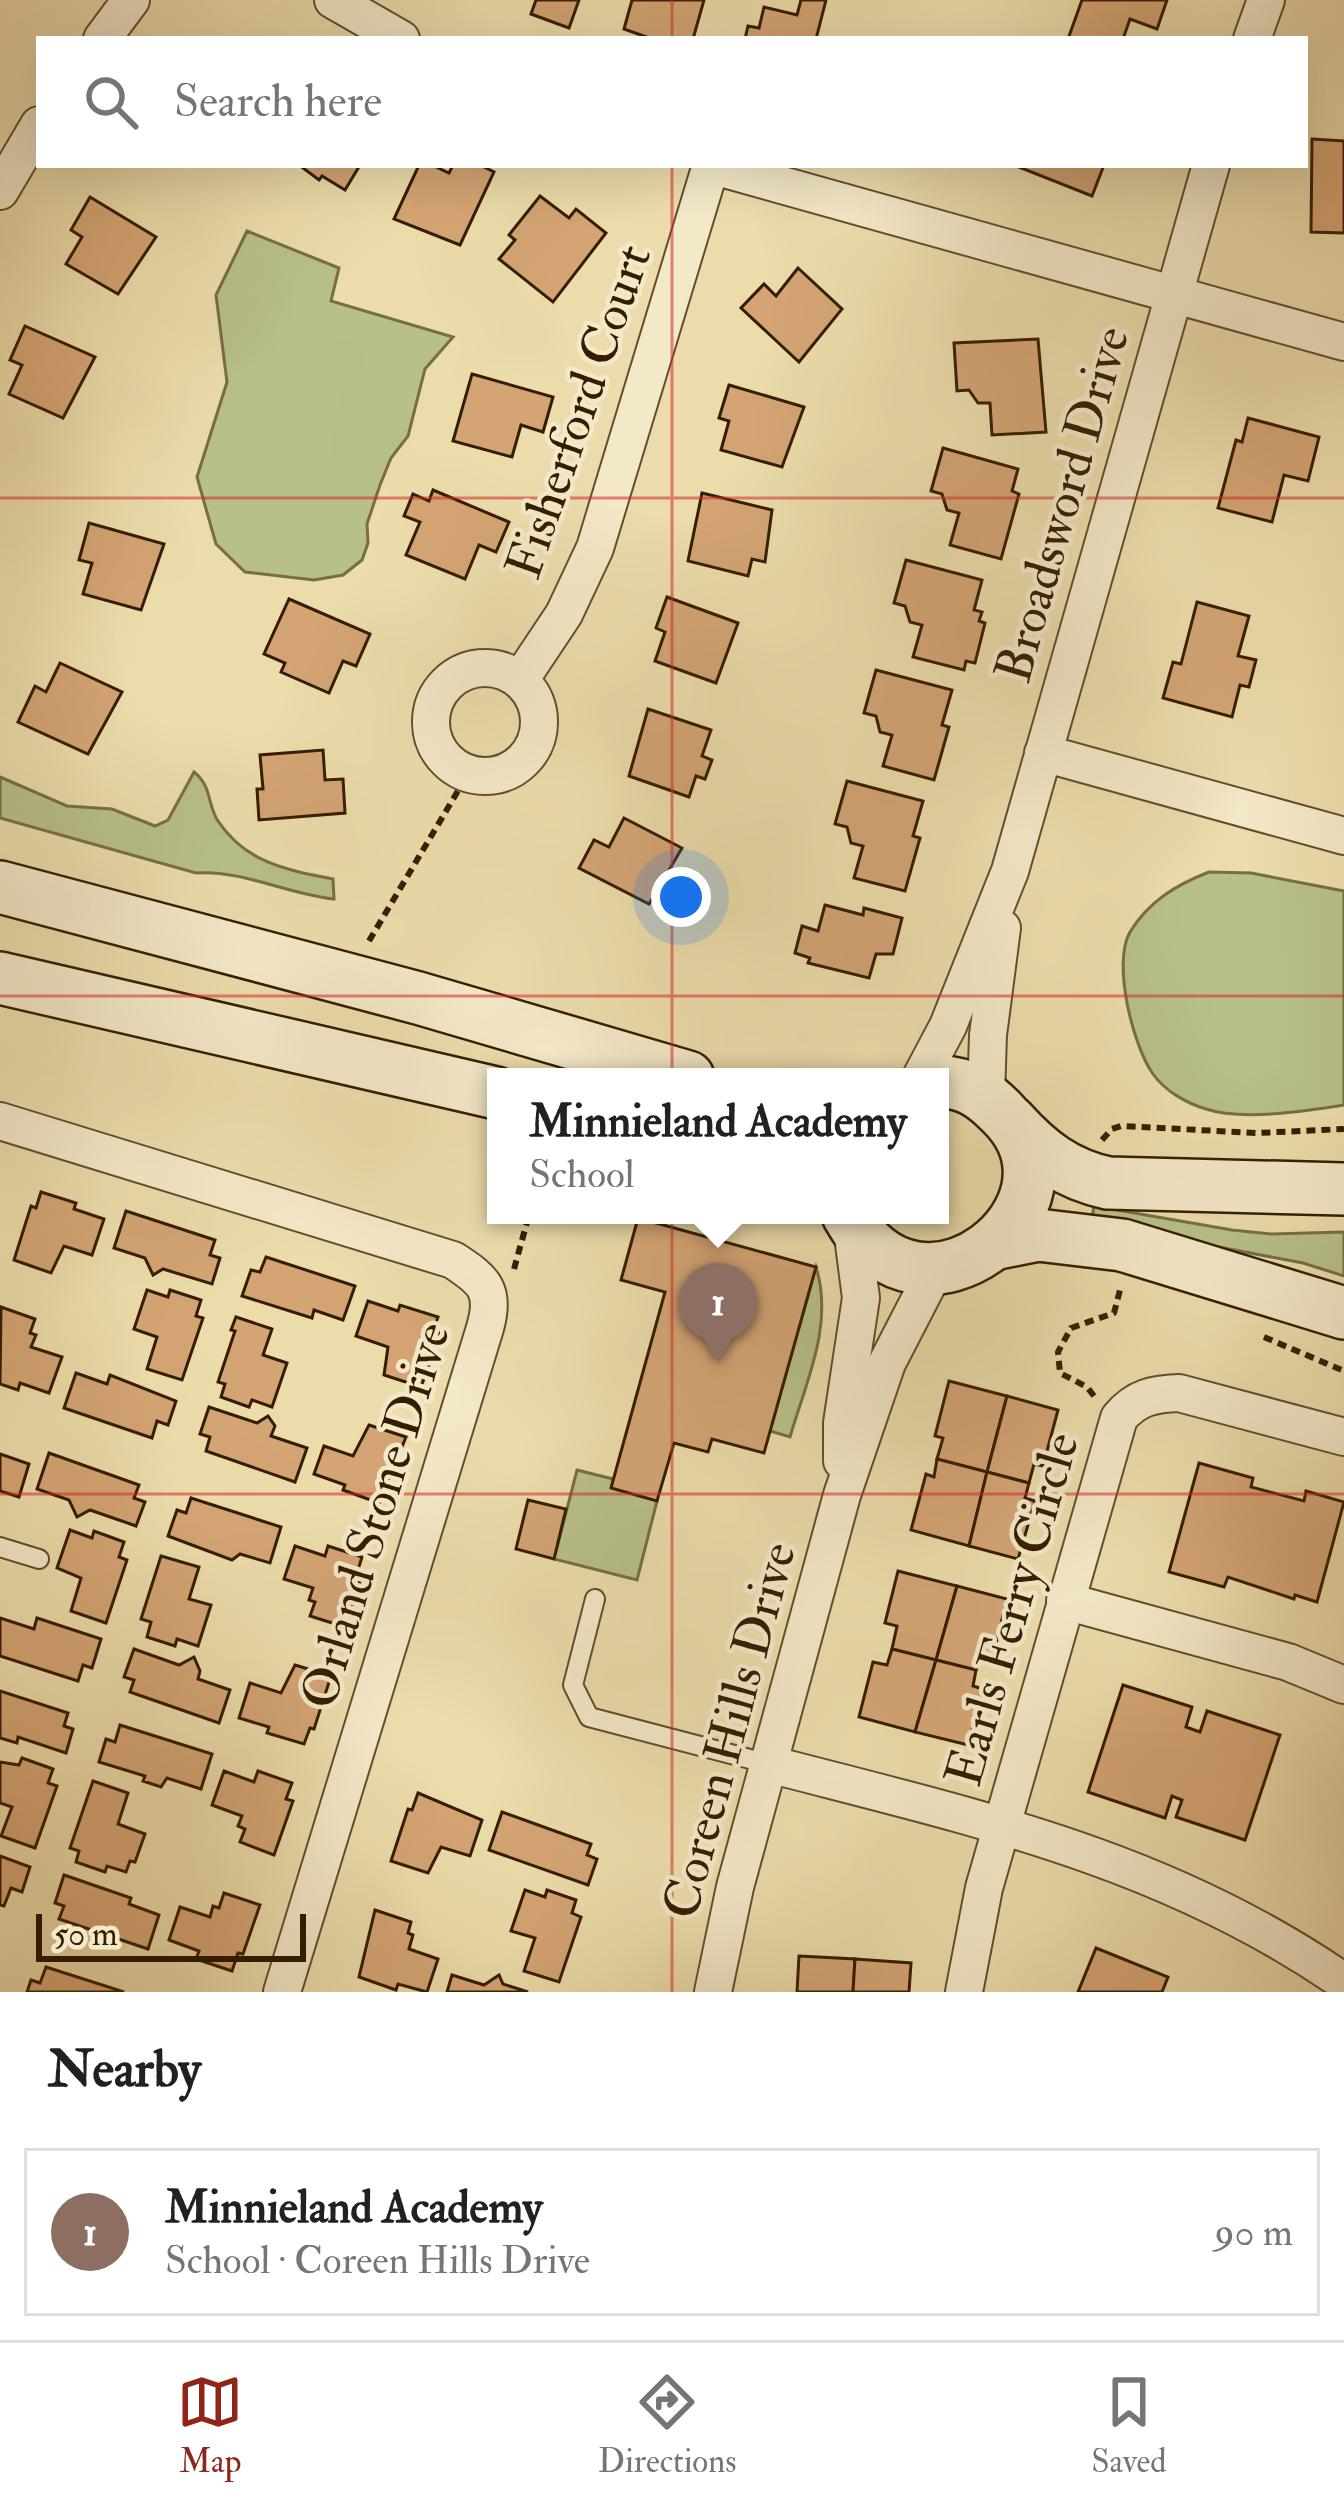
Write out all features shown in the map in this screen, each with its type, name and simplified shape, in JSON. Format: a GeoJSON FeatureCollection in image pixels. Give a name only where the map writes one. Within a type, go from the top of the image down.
{"type":"FeatureCollection","features":[{"type":"Feature","properties":{"kind":"street"},"geometry":{"type":"LineString","coordinates":[[104,36],[131,0]]}},
{"type":"Feature","properties":{"kind":"street"},"geometry":{"type":"LineString","coordinates":[[333,0],[396,36]]}},
{"type":"Feature","properties":{"kind":"street"},"geometry":{"type":"LineString","coordinates":[[1253,36],[1266,0]]}},
{"type":"Feature","properties":{"kind":"street"},"geometry":{"type":"LineString","coordinates":[[0,191],[36,130]]}},
{"type":"Feature","properties":{"kind":"street","name":"Fisherford Court"},"geometry":{"type":"LineString","coordinates":[[520,680],[564,614],[595,548],[709,168]]}},
{"type":"Feature","properties":{"kind":"street"},"geometry":{"type":"LineString","coordinates":[[721,168],[1344,342]]}},
{"type":"Feature","properties":{"kind":"street","name":"Broadsword Drive"},"geometry":{"type":"LineString","coordinates":[[926,1068],[948,1026],[1010,871],[1210,168]]}},
{"type":"Feature","properties":{"kind":"street"},"geometry":{"type":"LineString","coordinates":[[485,668],[520,680],[538,712],[532,748],[505,772],[468,774],[439,751],[431,714],[437,696],[466,671],[485,668]]}},
{"type":"Feature","properties":{"kind":"street"},"geometry":{"type":"LineString","coordinates":[[1043,754],[1344,836]]}},
{"type":"Feature","properties":{"kind":"street","name":"Broadsword Drive"},"geometry":{"type":"LineString","coordinates":[[979,1100],[1010,871]]}},
{"type":"Feature","properties":{"kind":"street"},"geometry":{"type":"LineString","coordinates":[[0,887],[657,1068]]}},
{"type":"Feature","properties":{"kind":"street"},"geometry":{"type":"LineString","coordinates":[[0,978],[487,1091]]}},
{"type":"Feature","properties":{"kind":"street"},"geometry":{"type":"LineString","coordinates":[[979,1100],[1060,1166],[1108,1183],[1344,1189]]}},
{"type":"Feature","properties":{"kind":"street"},"geometry":{"type":"LineString","coordinates":[[855,1224],[889,1258],[936,1268],[980,1256],[998,1243],[1018,1216],[1026,1192],[1027,1160],[979,1100]]}},
{"type":"Feature","properties":{"kind":"street","name":"Orland Stone Drive"},"geometry":{"type":"LineString","coordinates":[[0,1121],[453,1260],[487,1288],[491,1308],[282,1992]]}},
{"type":"Feature","properties":{"kind":"street","name":"Coreen Hills Drive"},"geometry":{"type":"LineString","coordinates":[[842,1495],[842,1423],[861,1298],[851,1224]]}},
{"type":"Feature","properties":{"kind":"street"},"geometry":{"type":"LineString","coordinates":[[998,1243],[1038,1235],[1122,1245],[1344,1313]]}},
{"type":"Feature","properties":{"kind":"street","name":"Coreen Hills Drive"},"geometry":{"type":"LineString","coordinates":[[713,1992],[735,1886],[842,1495],[887,1363],[936,1268]]}},
{"type":"Feature","properties":{"kind":"street","name":"Earls Ferry Circle"},"geometry":{"type":"LineString","coordinates":[[964,1992],[984,1888],[1119,1418],[1127,1407],[1151,1394],[1178,1393],[1344,1437]]}},
{"type":"Feature","properties":{"kind":"street"},"geometry":{"type":"LineString","coordinates":[[1065,1601],[1288,1662],[1344,1684]]}},
{"type":"Feature","properties":{"kind":"street"},"geometry":{"type":"LineString","coordinates":[[769,1764],[1002,1825],[1151,1875],[1288,1943],[1344,1982]]}},
{"type":"Feature","properties":{"kind":"lane"},"geometry":{"type":"LineString","coordinates":[[0,1547],[39,1559]]}},
{"type":"Feature","properties":{"kind":"lane"},"geometry":{"type":"LineString","coordinates":[[595,1599],[573,1684],[589,1718],[769,1764]]}},
{"type":"Feature","properties":{"kind":"path"},"geometry":{"type":"LineString","coordinates":[[346,979],[468,774]]}},
{"type":"Feature","properties":{"kind":"path"},"geometry":{"type":"LineString","coordinates":[[487,1288],[510,1276],[526,1224]]}},
{"type":"Feature","properties":{"kind":"path"},"geometry":{"type":"LineString","coordinates":[[1119,1418],[1087,1387],[1065,1377],[1057,1365],[1058,1352],[1071,1328],[1110,1317],[1120,1291]]}},
{"type":"Feature","properties":{"kind":"green space"},"geometry":{"type":"Polygon","coordinates":[[[247,231],[339,268],[331,301],[453,337],[425,369],[408,436],[391,458],[367,524],[368,543],[362,560],[343,575],[314,580],[245,572],[216,544],[197,477],[227,382],[216,295],[247,231]]]}},
{"type":"Feature","properties":{"kind":"green space"},"geometry":{"type":"Polygon","coordinates":[[[194,772],[204,783],[218,821],[241,847],[284,868],[333,879],[334,899],[231,875],[196,873],[0,818],[0,777],[67,806],[112,809],[155,826],[168,820],[194,772]]]}},
{"type":"Feature","properties":{"kind":"green space"},"geometry":{"type":"Polygon","coordinates":[[[1209,872],[1251,873],[1344,891],[1344,1105],[1274,1114],[1221,1113],[1176,1096],[1146,1061],[1127,1004],[1125,946],[1137,921],[1155,903],[1209,872]]]}},
{"type":"Feature","properties":{"kind":"green space"},"geometry":{"type":"Polygon","coordinates":[[[1094,1206],[1232,1230],[1344,1232],[1344,1276],[1303,1263],[1091,1223],[1094,1206]]]}},
{"type":"Feature","properties":{"kind":"green space"},"geometry":{"type":"Polygon","coordinates":[[[816,1267],[821,1289],[820,1332],[790,1437],[770,1431],[816,1267]]]}},
{"type":"Feature","properties":{"kind":"green space"},"geometry":{"type":"Polygon","coordinates":[[[577,1470],[613,1479],[612,1488],[657,1501],[637,1580],[554,1559],[577,1470]]]}},
{"type":"Feature","properties":{"kind":"building"},"geometry":{"type":"Polygon","coordinates":[[[536,0],[579,0],[569,28],[531,14],[536,0]]]}},
{"type":"Feature","properties":{"kind":"building"},"geometry":{"type":"Polygon","coordinates":[[[632,0],[704,0],[694,36],[644,36],[624,29],[632,0]]]}},
{"type":"Feature","properties":{"kind":"building"},"geometry":{"type":"Polygon","coordinates":[[[801,0],[826,0],[817,36],[746,36],[748,26],[759,28],[764,7],[797,15],[801,0]]]}},
{"type":"Feature","properties":{"kind":"building"},"geometry":{"type":"Polygon","coordinates":[[[1082,0],[1167,0],[1157,29],[1130,19],[1124,36],[1069,36],[1082,0]]]}},
{"type":"Feature","properties":{"kind":"building"},"geometry":{"type":"Polygon","coordinates":[[[1312,139],[1344,141],[1344,233],[1311,232],[1312,139]]]}},
{"type":"Feature","properties":{"kind":"building"},"geometry":{"type":"Polygon","coordinates":[[[303,168],[358,168],[345,190],[322,176],[319,180],[303,168]]]}},
{"type":"Feature","properties":{"kind":"building"},"geometry":{"type":"Polygon","coordinates":[[[418,168],[494,172],[460,245],[394,219],[418,168]]]}},
{"type":"Feature","properties":{"kind":"building"},"geometry":{"type":"Polygon","coordinates":[[[1022,168],[1103,168],[1092,196],[1022,168]]]}},
{"type":"Feature","properties":{"kind":"building"},"geometry":{"type":"Polygon","coordinates":[[[540,196],[569,218],[576,209],[606,233],[553,302],[499,259],[515,240],[509,235],[540,196]]]}},
{"type":"Feature","properties":{"kind":"building"},"geometry":{"type":"Polygon","coordinates":[[[90,197],[156,237],[118,294],[66,264],[82,237],[71,230],[90,197]]]}},
{"type":"Feature","properties":{"kind":"building"},"geometry":{"type":"Polygon","coordinates":[[[798,268],[842,309],[799,362],[741,308],[764,284],[776,296],[798,268]]]}},
{"type":"Feature","properties":{"kind":"building"},"geometry":{"type":"Polygon","coordinates":[[[25,326],[95,357],[63,418],[9,394],[22,365],[10,360],[25,326]]]}},
{"type":"Feature","properties":{"kind":"building"},"geometry":{"type":"Polygon","coordinates":[[[1038,339],[1046,432],[992,435],[990,403],[978,403],[969,390],[957,391],[954,343],[1038,339]]]}},
{"type":"Feature","properties":{"kind":"building"},"geometry":{"type":"Polygon","coordinates":[[[472,374],[553,397],[543,432],[521,425],[512,457],[453,441],[472,374]]]}},
{"type":"Feature","properties":{"kind":"building"},"geometry":{"type":"Polygon","coordinates":[[[729,385],[804,407],[782,467],[721,450],[729,421],[719,418],[729,385]]]}},
{"type":"Feature","properties":{"kind":"building"},"geometry":{"type":"Polygon","coordinates":[[[1248,418],[1319,437],[1308,481],[1284,475],[1272,522],[1218,508],[1236,440],[1242,442],[1248,418]]]}},
{"type":"Feature","properties":{"kind":"building"},"geometry":{"type":"Polygon","coordinates":[[[943,448],[1018,469],[1012,491],[1019,494],[1001,559],[950,545],[959,513],[947,510],[942,494],[931,491],[943,448]]]}},
{"type":"Feature","properties":{"kind":"building"},"geometry":{"type":"Polygon","coordinates":[[[433,490],[509,522],[496,552],[479,545],[465,579],[406,555],[420,522],[404,516],[413,494],[429,501],[433,490]]]}},
{"type":"Feature","properties":{"kind":"building"},"geometry":{"type":"Polygon","coordinates":[[[702,493],[772,510],[765,562],[752,559],[748,576],[688,561],[702,493]]]}},
{"type":"Feature","properties":{"kind":"building"},"geometry":{"type":"Polygon","coordinates":[[[89,523],[164,544],[141,610],[83,594],[92,563],[79,560],[89,523]]]}},
{"type":"Feature","properties":{"kind":"building"},"geometry":{"type":"Polygon","coordinates":[[[906,560],[982,580],[974,610],[982,612],[979,621],[985,623],[975,663],[966,661],[964,670],[913,657],[922,625],[910,622],[905,606],[894,603],[906,560]]]}},
{"type":"Feature","properties":{"kind":"building"},"geometry":{"type":"Polygon","coordinates":[[[667,597],[738,623],[716,683],[655,661],[665,632],[656,628],[667,597]]]}},
{"type":"Feature","properties":{"kind":"building"},"geometry":{"type":"Polygon","coordinates":[[[289,599],[370,634],[356,666],[343,661],[329,693],[281,672],[285,663],[264,654],[289,599]]]}},
{"type":"Feature","properties":{"kind":"building"},"geometry":{"type":"Polygon","coordinates":[[[1197,602],[1249,616],[1238,656],[1256,660],[1249,687],[1240,685],[1232,717],[1163,698],[1173,662],[1181,664],[1197,602]]]}},
{"type":"Feature","properties":{"kind":"building"},"geometry":{"type":"Polygon","coordinates":[[[60,663],[122,692],[88,754],[18,722],[35,686],[46,692],[60,663]]]}},
{"type":"Feature","properties":{"kind":"building"},"geometry":{"type":"Polygon","coordinates":[[[876,670],[952,690],[942,725],[949,727],[934,780],[883,766],[892,735],[880,732],[876,716],[864,713],[876,670]]]}},
{"type":"Feature","properties":{"kind":"building"},"geometry":{"type":"Polygon","coordinates":[[[648,709],[711,730],[702,756],[712,760],[705,779],[696,776],[689,797],[629,776],[648,709]]]}},
{"type":"Feature","properties":{"kind":"building"},"geometry":{"type":"Polygon","coordinates":[[[323,750],[325,780],[343,779],[345,813],[259,820],[260,755],[323,750]]]}},
{"type":"Feature","properties":{"kind":"building"},"geometry":{"type":"Polygon","coordinates":[[[847,781],[923,801],[913,836],[920,838],[905,891],[854,878],[863,846],[851,843],[847,827],[835,824],[847,781]]]}},
{"type":"Feature","properties":{"kind":"building"},"geometry":{"type":"Polygon","coordinates":[[[624,818],[682,848],[649,904],[579,868],[594,840],[609,847],[624,818]]]}},
{"type":"Feature","properties":{"kind":"building"},"geometry":{"type":"Polygon","coordinates":[[[825,905],[902,918],[893,954],[876,954],[869,978],[808,963],[810,958],[795,953],[802,926],[818,931],[825,905]]]}},
{"type":"Feature","properties":{"kind":"building"},"geometry":{"type":"Polygon","coordinates":[[[41,1192],[76,1203],[74,1209],[104,1219],[92,1255],[64,1246],[51,1273],[14,1260],[31,1206],[36,1208],[41,1192]]]}},
{"type":"Feature","properties":{"kind":"building"},"geometry":{"type":"Polygon","coordinates":[[[126,1211],[215,1240],[210,1255],[220,1258],[212,1284],[163,1269],[153,1275],[145,1258],[114,1248],[126,1211]]]}},
{"type":"Feature","properties":{"kind":"building"},"geometry":{"type":"Polygon","coordinates":[[[636,1224],[660,1224],[816,1267],[764,1453],[712,1439],[708,1452],[674,1443],[657,1501],[611,1488],[665,1292],[621,1280],[636,1224]]]}},
{"type":"Feature","properties":{"kind":"building"},"geometry":{"type":"Polygon","coordinates":[[[266,1257],[355,1286],[343,1320],[314,1310],[312,1318],[242,1296],[251,1270],[260,1272],[266,1257]]]}},
{"type":"Feature","properties":{"kind":"building"},"geometry":{"type":"Polygon","coordinates":[[[147,1290],[168,1297],[170,1290],[201,1300],[196,1316],[203,1318],[182,1380],[147,1369],[157,1337],[134,1329],[147,1290]]]}},
{"type":"Feature","properties":{"kind":"building"},"geometry":{"type":"Polygon","coordinates":[[[368,1301],[438,1317],[433,1330],[440,1333],[421,1387],[384,1375],[388,1347],[356,1336],[368,1301]]]}},
{"type":"Feature","properties":{"kind":"building"},"geometry":{"type":"Polygon","coordinates":[[[1,1307],[35,1319],[31,1347],[62,1357],[49,1393],[20,1383],[18,1390],[0,1384],[1,1307]]]}},
{"type":"Feature","properties":{"kind":"building"},"geometry":{"type":"Polygon","coordinates":[[[236,1317],[272,1329],[263,1355],[287,1363],[272,1407],[252,1400],[249,1407],[221,1397],[225,1384],[218,1382],[236,1317]]]}},
{"type":"Feature","properties":{"kind":"building"},"geometry":{"type":"Polygon","coordinates":[[[76,1373],[107,1384],[110,1375],[176,1401],[168,1425],[157,1421],[152,1438],[64,1408],[76,1373]]]}},
{"type":"Feature","properties":{"kind":"building"},"geometry":{"type":"Polygon","coordinates":[[[949,1381],[1007,1396],[987,1472],[937,1459],[943,1438],[935,1436],[949,1381]]]}},
{"type":"Feature","properties":{"kind":"building"},"geometry":{"type":"Polygon","coordinates":[[[1007,1396],[1058,1410],[1043,1466],[1034,1464],[1029,1483],[987,1472],[1007,1396]]]}},
{"type":"Feature","properties":{"kind":"building"},"geometry":{"type":"Polygon","coordinates":[[[209,1407],[257,1423],[268,1416],[275,1426],[271,1436],[307,1448],[295,1482],[206,1451],[210,1437],[200,1434],[209,1407]]]}},
{"type":"Feature","properties":{"kind":"building"},"geometry":{"type":"Polygon","coordinates":[[[369,1425],[406,1437],[379,1503],[314,1474],[324,1446],[353,1456],[369,1425]]]}},
{"type":"Feature","properties":{"kind":"building"},"geometry":{"type":"Polygon","coordinates":[[[49,1453],[139,1485],[134,1498],[145,1502],[136,1526],[90,1510],[77,1517],[69,1500],[37,1489],[49,1453]]]}},
{"type":"Feature","properties":{"kind":"building"},"geometry":{"type":"Polygon","coordinates":[[[0,1454],[29,1464],[19,1497],[0,1491],[0,1454]]]}},
{"type":"Feature","properties":{"kind":"building"},"geometry":{"type":"Polygon","coordinates":[[[937,1459],[987,1472],[969,1546],[911,1530],[926,1474],[934,1477],[937,1459]]]}},
{"type":"Feature","properties":{"kind":"building"},"geometry":{"type":"Polygon","coordinates":[[[1199,1463],[1253,1478],[1251,1487],[1304,1501],[1306,1491],[1344,1502],[1317,1602],[1228,1577],[1224,1587],[1169,1572],[1199,1463]]]}},
{"type":"Feature","properties":{"kind":"building"},"geometry":{"type":"Polygon","coordinates":[[[987,1472],[1029,1483],[1025,1498],[1035,1501],[1018,1559],[969,1546],[987,1472]]]}},
{"type":"Feature","properties":{"kind":"building"},"geometry":{"type":"Polygon","coordinates":[[[191,1498],[281,1527],[270,1563],[240,1554],[232,1560],[168,1536],[177,1510],[186,1513],[191,1498]]]}},
{"type":"Feature","properties":{"kind":"building"},"geometry":{"type":"Polygon","coordinates":[[[528,1500],[566,1509],[554,1559],[516,1549],[528,1500]]]}},
{"type":"Feature","properties":{"kind":"building"},"geometry":{"type":"Polygon","coordinates":[[[70,1530],[92,1538],[94,1531],[124,1542],[119,1557],[127,1560],[106,1623],[71,1611],[81,1578],[57,1568],[70,1530]]]}},
{"type":"Feature","properties":{"kind":"building"},"geometry":{"type":"Polygon","coordinates":[[[295,1546],[325,1556],[328,1546],[362,1557],[357,1573],[362,1575],[345,1627],[310,1616],[313,1588],[284,1579],[295,1546]]]}},
{"type":"Feature","properties":{"kind":"building"},"geometry":{"type":"Polygon","coordinates":[[[161,1556],[199,1567],[189,1599],[211,1605],[198,1646],[177,1639],[175,1646],[147,1637],[151,1622],[141,1619],[161,1556]]]}},
{"type":"Feature","properties":{"kind":"building"},"geometry":{"type":"Polygon","coordinates":[[[898,1571],[957,1586],[936,1660],[892,1649],[897,1626],[885,1623],[898,1571]]]}},
{"type":"Feature","properties":{"kind":"building"},"geometry":{"type":"Polygon","coordinates":[[[957,1586],[1007,1599],[993,1656],[981,1652],[976,1670],[936,1660],[957,1586]]]}},
{"type":"Feature","properties":{"kind":"building"},"geometry":{"type":"Polygon","coordinates":[[[0,1618],[34,1629],[37,1618],[101,1639],[92,1668],[83,1665],[78,1681],[0,1656],[0,1618]]]}},
{"type":"Feature","properties":{"kind":"building"},"geometry":{"type":"Polygon","coordinates":[[[134,1649],[179,1665],[194,1657],[198,1679],[230,1690],[219,1723],[130,1692],[134,1680],[124,1677],[134,1649]]]}},
{"type":"Feature","properties":{"kind":"building"},"geometry":{"type":"Polygon","coordinates":[[[892,1649],[936,1660],[915,1732],[859,1717],[873,1662],[887,1665],[892,1649]]]}},
{"type":"Feature","properties":{"kind":"building"},"geometry":{"type":"Polygon","coordinates":[[[936,1660],[976,1670],[973,1686],[983,1689],[968,1745],[915,1732],[936,1660]]]}},
{"type":"Feature","properties":{"kind":"building"},"geometry":{"type":"Polygon","coordinates":[[[295,1665],[331,1676],[314,1729],[310,1728],[304,1744],[239,1718],[250,1683],[281,1693],[295,1665]]]}},
{"type":"Feature","properties":{"kind":"building"},"geometry":{"type":"Polygon","coordinates":[[[1123,1685],[1192,1707],[1186,1727],[1200,1732],[1207,1711],[1280,1735],[1245,1840],[1176,1817],[1182,1800],[1172,1796],[1165,1818],[1088,1792],[1123,1685]]]}},
{"type":"Feature","properties":{"kind":"building"},"geometry":{"type":"Polygon","coordinates":[[[0,1691],[68,1713],[64,1726],[73,1729],[66,1753],[18,1737],[17,1743],[0,1738],[0,1691]]]}},
{"type":"Feature","properties":{"kind":"building"},"geometry":{"type":"Polygon","coordinates":[[[120,1725],[212,1754],[201,1789],[167,1778],[161,1787],[143,1781],[145,1776],[99,1762],[106,1739],[115,1742],[120,1725]]]}},
{"type":"Feature","properties":{"kind":"building"},"geometry":{"type":"Polygon","coordinates":[[[22,1758],[53,1769],[48,1783],[57,1786],[35,1848],[1,1836],[12,1807],[0,1803],[0,1762],[19,1765],[22,1758]]]}},
{"type":"Feature","properties":{"kind":"building"},"geometry":{"type":"Polygon","coordinates":[[[224,1771],[254,1782],[258,1771],[292,1783],[286,1799],[293,1801],[274,1855],[240,1842],[245,1829],[238,1826],[242,1816],[212,1805],[224,1771]]]}},
{"type":"Feature","properties":{"kind":"building"},"geometry":{"type":"Polygon","coordinates":[[[93,1781],[128,1793],[118,1824],[145,1834],[126,1872],[107,1866],[105,1872],[76,1862],[79,1851],[70,1848],[93,1781]]]}},
{"type":"Feature","properties":{"kind":"building"},"geometry":{"type":"Polygon","coordinates":[[[418,1793],[482,1820],[470,1856],[441,1847],[428,1873],[391,1861],[418,1793]]]}},
{"type":"Feature","properties":{"kind":"building"},"geometry":{"type":"Polygon","coordinates":[[[502,1812],[591,1844],[587,1855],[597,1859],[588,1885],[489,1850],[502,1812]]]}},
{"type":"Feature","properties":{"kind":"building"},"geometry":{"type":"Polygon","coordinates":[[[0,1856],[30,1867],[22,1892],[11,1888],[4,1906],[0,1905],[0,1856]]]}},
{"type":"Feature","properties":{"kind":"building"},"geometry":{"type":"Polygon","coordinates":[[[64,1875],[131,1898],[129,1904],[159,1915],[148,1949],[59,1919],[64,1906],[55,1903],[64,1875]]]}},
{"type":"Feature","properties":{"kind":"building"},"geometry":{"type":"Polygon","coordinates":[[[525,1890],[545,1897],[547,1890],[576,1900],[572,1913],[581,1917],[559,1982],[524,1971],[535,1938],[511,1931],[525,1890]]]}},
{"type":"Feature","properties":{"kind":"building"},"geometry":{"type":"Polygon","coordinates":[[[224,1893],[260,1905],[232,1971],[196,1959],[199,1951],[169,1940],[180,1907],[210,1917],[224,1893]]]}},
{"type":"Feature","properties":{"kind":"building"},"geometry":{"type":"Polygon","coordinates":[[[375,1910],[411,1922],[409,1949],[438,1959],[427,1992],[398,1984],[396,1990],[359,1977],[375,1910]]]}},
{"type":"Feature","properties":{"kind":"building"},"geometry":{"type":"Polygon","coordinates":[[[1096,1948],[1168,1977],[1162,1992],[1078,1992],[1096,1948]]]}},
{"type":"Feature","properties":{"kind":"building"},"geometry":{"type":"Polygon","coordinates":[[[799,1956],[855,1959],[853,1992],[797,1992],[799,1956]]]}},
{"type":"Feature","properties":{"kind":"building"},"geometry":{"type":"Polygon","coordinates":[[[855,1959],[911,1963],[909,1992],[853,1992],[855,1959]]]}},
{"type":"Feature","properties":{"kind":"building"},"geometry":{"type":"Polygon","coordinates":[[[46,1967],[124,1992],[27,1992],[31,1980],[40,1983],[46,1967]]]}},
{"type":"Feature","properties":{"kind":"building"},"geometry":{"type":"Polygon","coordinates":[[[452,1975],[484,1985],[499,1975],[503,1984],[528,1992],[447,1992],[452,1975]]]}},
{"type":"Feature","properties":{"kind":"place","name":"Minnieland Academy"},"geometry":{"type":"Point","coordinates":[718,1362]}}]}
